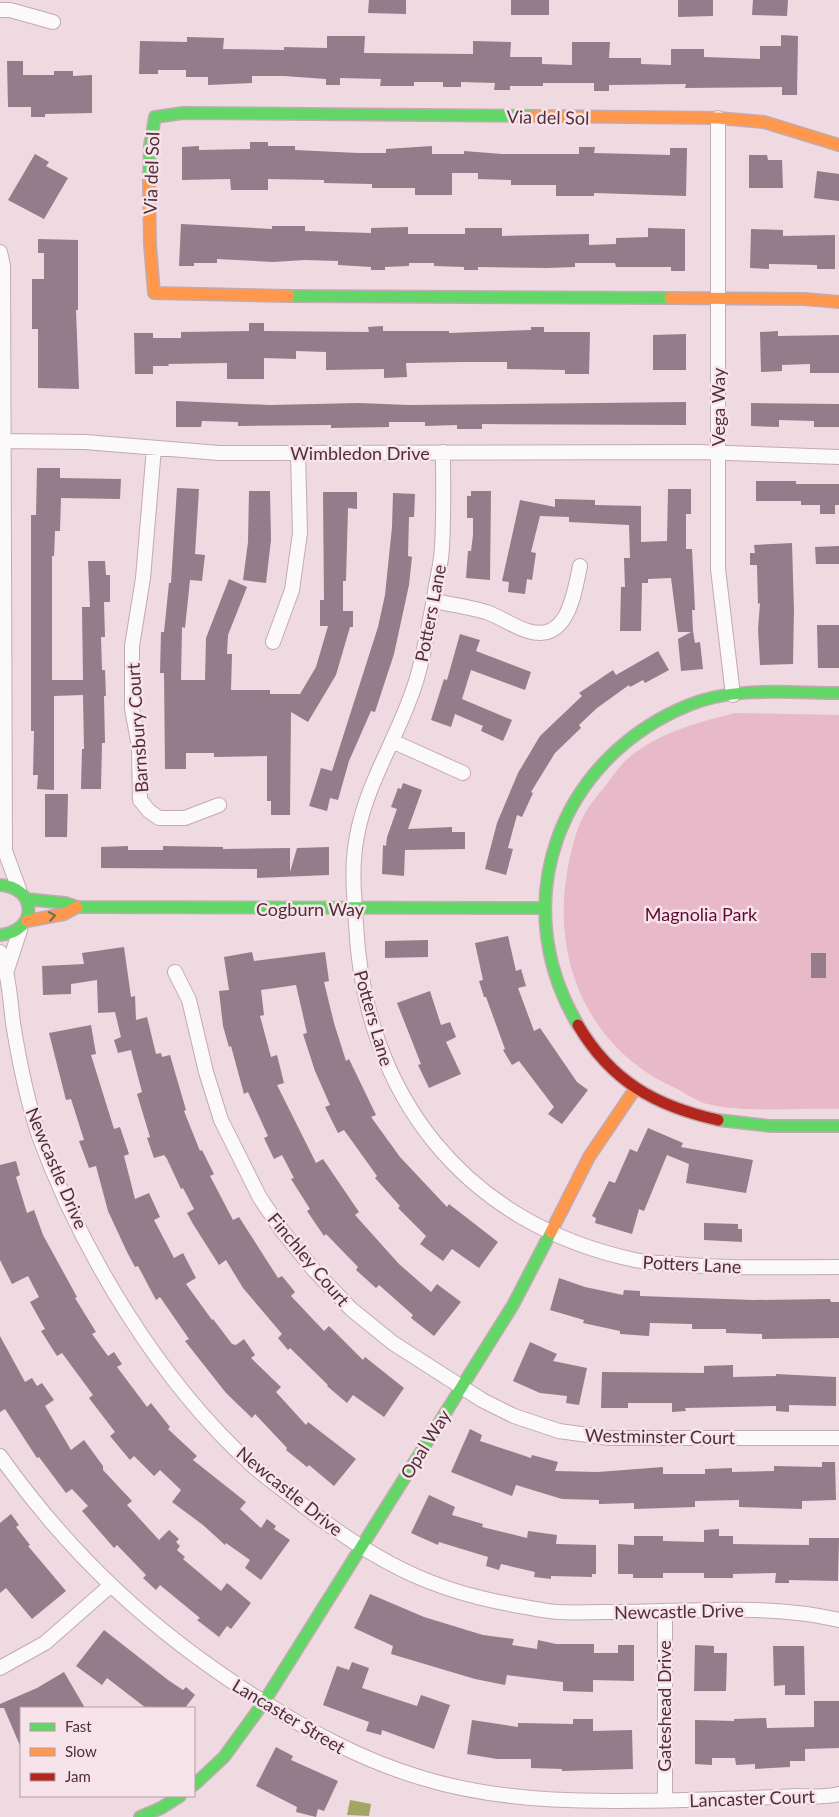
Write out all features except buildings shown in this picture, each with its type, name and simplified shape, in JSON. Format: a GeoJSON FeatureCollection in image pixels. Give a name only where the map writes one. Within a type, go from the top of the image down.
{"type":"FeatureCollection","features":[{"type":"Feature","properties":{"kind":"street"},"geometry":{"type":"LineString","coordinates":[[0,10],[10,10],[53,22]]}},
{"type":"Feature","properties":{"kind":"street","name":"Via del Sol"},"geometry":{"type":"LineString","coordinates":[[718,299],[168,295],[154,293],[149,263],[149,150],[155,117],[183,113],[718,118],[764,122],[839,145]]}},
{"type":"Feature","properties":{"kind":"street","name":"Vega Way"},"geometry":{"type":"LineString","coordinates":[[718,118],[718,569],[734,695]]}},
{"type":"Feature","properties":{"kind":"street"},"geometry":{"type":"LineString","coordinates":[[0,252],[3,266],[4,441],[2,857],[23,894],[29,910],[23,925]]}},
{"type":"Feature","properties":{"kind":"street"},"geometry":{"type":"LineString","coordinates":[[718,299],[804,299],[839,302]]}},
{"type":"Feature","properties":{"kind":"street","name":"Wimbledon Drive"},"geometry":{"type":"LineString","coordinates":[[4,441],[85,442],[219,453],[717,452],[839,457]]}},
{"type":"Feature","properties":{"kind":"street","name":"Barnsbury Court"},"geometry":{"type":"LineString","coordinates":[[154,448],[143,578],[132,646],[132,708],[139,746],[140,800],[149,811],[159,818],[185,818],[219,805]]}},
{"type":"Feature","properties":{"kind":"street","name":"Potters Lane"},"geometry":{"type":"LineString","coordinates":[[443,452],[442,549],[416,679],[392,741],[373,781],[359,823],[354,860],[359,970],[370,1016],[384,1060],[403,1097],[427,1135],[453,1166],[499,1204],[551,1233],[637,1261],[708,1267],[839,1267]]}},
{"type":"Feature","properties":{"kind":"street"},"geometry":{"type":"LineString","coordinates":[[272,642],[292,590],[300,533],[298,453]]}},
{"type":"Feature","properties":{"kind":"street"},"geometry":{"type":"LineString","coordinates":[[433,601],[486,612],[528,631],[545,633],[557,627],[564,620],[574,596],[580,566]]}},
{"type":"Feature","properties":{"kind":"street"},"geometry":{"type":"LineString","coordinates":[[839,693],[734,695],[689,705],[655,721],[617,748],[588,779],[569,808],[553,843],[546,881],[544,908],[545,937],[566,1005],[582,1032],[604,1060],[635,1089],[684,1112],[729,1124],[751,1126],[839,1126]]}},
{"type":"Feature","properties":{"kind":"street"},"geometry":{"type":"LineString","coordinates":[[392,741],[463,773]]}},
{"type":"Feature","properties":{"kind":"street","name":"Cogburn Way"},"geometry":{"type":"LineString","coordinates":[[0,885],[5,884],[23,894],[65,902],[76,907],[544,908]]}},
{"type":"Feature","properties":{"kind":"street","name":"Cogburn Way"},"geometry":{"type":"LineString","coordinates":[[0,934],[7,935],[23,925],[64,914],[76,907]]}},
{"type":"Feature","properties":{"kind":"street","name":"Newcastle Drive"},"geometry":{"type":"LineString","coordinates":[[7,970],[23,925]]}},
{"type":"Feature","properties":{"kind":"street","name":"Newcastle Drive"},"geometry":{"type":"LineString","coordinates":[[0,952],[7,970],[13,1025],[28,1098],[40,1137],[70,1210],[129,1318],[193,1403],[252,1465],[322,1520],[360,1546],[439,1586],[492,1602],[547,1611],[665,1612],[760,1610],[822,1616],[839,1620]]}},
{"type":"Feature","properties":{"kind":"street","name":"Finchley Court"},"geometry":{"type":"LineString","coordinates":[[175,972],[189,1000],[206,1072],[222,1120],[260,1198],[283,1232],[351,1309],[393,1343],[461,1387]]}},
{"type":"Feature","properties":{"kind":"street","name":"Opal Way"},"geometry":{"type":"LineString","coordinates":[[195,1784],[231,1752],[264,1702],[360,1546],[513,1305],[588,1157],[635,1089]]}},
{"type":"Feature","properties":{"kind":"street","name":"Westminster Court"},"geometry":{"type":"LineString","coordinates":[[461,1387],[514,1416],[536,1425],[580,1436],[609,1438],[839,1438]]}},
{"type":"Feature","properties":{"kind":"street","name":"Lancaster Street"},"geometry":{"type":"LineString","coordinates":[[0,1456],[20,1485],[75,1550],[110,1586],[172,1640],[264,1702],[350,1752],[423,1778],[494,1794],[550,1800],[665,1800]]}},
{"type":"Feature","properties":{"kind":"street"},"geometry":{"type":"LineString","coordinates":[[0,1668],[46,1643],[110,1586]]}},
{"type":"Feature","properties":{"kind":"street","name":"Gateshead Drive"},"geometry":{"type":"LineString","coordinates":[[665,1612],[665,1800]]}},
{"type":"Feature","properties":{"kind":"street","name":"Lancaster Court"},"geometry":{"type":"LineString","coordinates":[[665,1800],[839,1794]]}},
{"type":"Feature","properties":{"kind":"street"},"geometry":{"type":"LineString","coordinates":[[140,1817],[161,1808],[178,1797]]}},
{"type":"Feature","properties":{"kind":"green space","name":"Magnolia Park"},"geometry":{"type":"Polygon","coordinates":[[[735,713],[839,715],[839,1109],[772,1110],[722,1107],[694,1099],[644,1070],[619,1050],[599,1026],[583,999],[572,970],[565,938],[564,906],[567,873],[578,829],[591,803],[625,761],[637,751],[677,730],[735,713]]]}},
{"type":"Feature","properties":{"kind":"shaded area"},"geometry":{"type":"Polygon","coordinates":[[[350,1800],[371,1804],[369,1816],[347,1815],[350,1800]]]}},
{"type":"Feature","properties":{"kind":"traffic: fast"},"geometry":{"type":"LineString","coordinates":[[149,179],[150,145],[155,117],[183,113],[534,116]]}},
{"type":"Feature","properties":{"kind":"traffic: fast"},"geometry":{"type":"LineString","coordinates":[[289,296],[670,298]]}},
{"type":"Feature","properties":{"kind":"traffic: fast"},"geometry":{"type":"LineString","coordinates":[[578,1025],[556,978],[546,931],[547,884],[557,839],[578,797],[607,760],[644,729],[689,705],[707,699],[725,695],[763,692],[839,693]]}},
{"type":"Feature","properties":{"kind":"traffic: fast"},"geometry":{"type":"LineString","coordinates":[[0,885],[21,893],[27,901],[28,909],[27,918],[22,926],[13,932],[0,935]]}},
{"type":"Feature","properties":{"kind":"traffic: fast"},"geometry":{"type":"LineString","coordinates":[[26,899],[65,903],[77,907],[544,908]]}},
{"type":"Feature","properties":{"kind":"traffic: fast"},"geometry":{"type":"LineString","coordinates":[[718,1120],[770,1126],[839,1126]]}},
{"type":"Feature","properties":{"kind":"traffic: fast"},"geometry":{"type":"LineString","coordinates":[[195,1784],[224,1757],[264,1702],[513,1305],[551,1232]]}},
{"type":"Feature","properties":{"kind":"traffic: fast"},"geometry":{"type":"LineString","coordinates":[[140,1817],[161,1808],[178,1797]]}},
{"type":"Feature","properties":{"kind":"traffic: slow"},"geometry":{"type":"LineString","coordinates":[[534,116],[718,118],[764,122],[839,145]]}},
{"type":"Feature","properties":{"kind":"traffic: slow"},"geometry":{"type":"LineString","coordinates":[[149,179],[150,244],[154,293],[289,296]]}},
{"type":"Feature","properties":{"kind":"traffic: slow"},"geometry":{"type":"LineString","coordinates":[[670,298],[804,299],[839,302]]}},
{"type":"Feature","properties":{"kind":"traffic: slow"},"geometry":{"type":"LineString","coordinates":[[27,921],[64,914],[77,907]]}},
{"type":"Feature","properties":{"kind":"traffic: slow"},"geometry":{"type":"LineString","coordinates":[[551,1232],[589,1157],[635,1089]]}},
{"type":"Feature","properties":{"kind":"traffic: jam"},"geometry":{"type":"LineString","coordinates":[[578,1025],[605,1062],[637,1088],[655,1099],[674,1107],[718,1120]]}}]}
